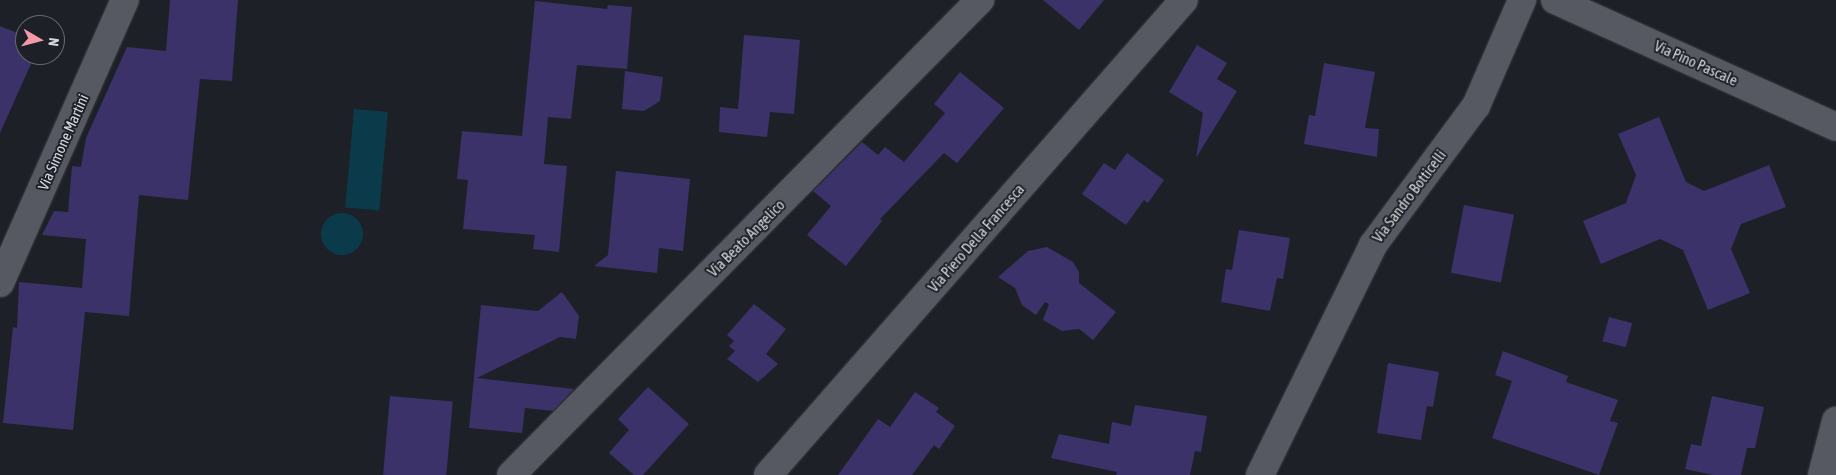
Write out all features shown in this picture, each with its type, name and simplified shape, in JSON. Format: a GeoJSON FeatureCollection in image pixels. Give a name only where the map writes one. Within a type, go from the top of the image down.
{"type":"FeatureCollection","features":[{"type":"Feature","properties":{"kind":"street","name":"Via Simone Martini"},"geometry":{"type":"LineString","coordinates":[[0,284],[126,0]]}},
{"type":"Feature","properties":{"kind":"street","name":"Via Beato Angelico"},"geometry":{"type":"LineString","coordinates":[[511,475],[980,0]]}},
{"type":"Feature","properties":{"kind":"street","name":"Via Piero Della Francesca"},"geometry":{"type":"LineString","coordinates":[[768,475],[1184,0]]}},
{"type":"Feature","properties":{"kind":"street","name":"Via Sandro Botticelli"},"geometry":{"type":"LineString","coordinates":[[1260,475],[1372,245],[1476,106],[1522,0]]}},
{"type":"Feature","properties":{"kind":"street","name":"Via Pino Pascale"},"geometry":{"type":"LineString","coordinates":[[1555,0],[1836,126]]}},
{"type":"Feature","properties":{"kind":"street"},"geometry":{"type":"LineString","coordinates":[[1822,475],[1836,421]]}},
{"type":"Feature","properties":{"kind":"water"},"geometry":{"type":"Polygon","coordinates":[[[354,109],[388,112],[379,211],[345,208],[354,109]]]}},
{"type":"Feature","properties":{"kind":"water"},"geometry":{"type":"Polygon","coordinates":[[[342,213],[357,219],[363,234],[357,249],[342,255],[327,249],[321,234],[327,219],[342,213]]]}},
{"type":"Feature","properties":{"kind":"building"},"geometry":{"type":"Polygon","coordinates":[[[170,0],[238,0],[232,81],[200,79],[188,200],[139,195],[129,316],[85,312],[73,430],[3,423],[13,327],[17,328],[19,282],[82,288],[86,239],[42,235],[54,211],[68,212],[72,166],[81,167],[86,138],[127,47],[166,51],[170,0]]]}},
{"type":"Feature","properties":{"kind":"building"},"geometry":{"type":"Polygon","coordinates":[[[1043,0],[1104,0],[1079,30],[1043,0]]]}},
{"type":"Feature","properties":{"kind":"building"},"geometry":{"type":"Polygon","coordinates":[[[535,1],[607,9],[608,5],[632,7],[627,69],[577,65],[571,119],[548,117],[544,164],[567,166],[559,252],[533,249],[535,235],[463,229],[468,180],[457,179],[462,131],[522,136],[535,1]]]}},
{"type":"Feature","properties":{"kind":"building"},"geometry":{"type":"Polygon","coordinates":[[[0,26],[15,32],[15,65],[31,65],[0,133],[0,26]]]}},
{"type":"Feature","properties":{"kind":"building"},"geometry":{"type":"Polygon","coordinates":[[[744,35],[800,40],[794,114],[770,112],[767,137],[719,132],[720,107],[738,109],[744,35]]]}},
{"type":"Feature","properties":{"kind":"building"},"geometry":{"type":"Polygon","coordinates":[[[1197,45],[1227,63],[1217,79],[1237,91],[1196,158],[1203,113],[1169,92],[1197,45]]]}},
{"type":"Feature","properties":{"kind":"building"},"geometry":{"type":"Polygon","coordinates":[[[1324,63],[1375,72],[1365,128],[1379,129],[1377,157],[1304,144],[1309,115],[1315,116],[1324,63]]]}},
{"type":"Feature","properties":{"kind":"building"},"geometry":{"type":"Polygon","coordinates":[[[625,71],[663,77],[660,101],[644,111],[622,109],[625,71]]]}},
{"type":"Feature","properties":{"kind":"building"},"geometry":{"type":"Polygon","coordinates":[[[960,72],[1004,108],[957,163],[944,153],[880,219],[882,221],[846,266],[807,235],[831,206],[813,191],[862,142],[878,155],[885,147],[904,162],[945,113],[934,104],[960,72]]]}},
{"type":"Feature","properties":{"kind":"building"},"geometry":{"type":"Polygon","coordinates":[[[1659,117],[1686,182],[1704,191],[1769,165],[1786,207],[1741,224],[1731,249],[1750,293],[1708,310],[1683,250],[1660,239],[1601,264],[1583,221],[1626,203],[1636,175],[1618,134],[1659,117]]]}},
{"type":"Feature","properties":{"kind":"building"},"geometry":{"type":"Polygon","coordinates":[[[1127,153],[1164,180],[1148,203],[1144,200],[1126,225],[1082,194],[1104,163],[1115,170],[1127,153]]]}},
{"type":"Feature","properties":{"kind":"building"},"geometry":{"type":"Polygon","coordinates":[[[616,171],[690,179],[683,251],[659,248],[657,273],[594,266],[608,255],[616,171]]]}},
{"type":"Feature","properties":{"kind":"building"},"geometry":{"type":"Polygon","coordinates":[[[1464,205],[1514,215],[1501,282],[1451,273],[1464,205]]]}},
{"type":"Feature","properties":{"kind":"building"},"geometry":{"type":"Polygon","coordinates":[[[1239,230],[1290,238],[1283,279],[1277,278],[1270,311],[1221,302],[1226,269],[1232,270],[1239,230]]]}},
{"type":"Feature","properties":{"kind":"building"},"geometry":{"type":"Polygon","coordinates":[[[1047,247],[1073,262],[1079,272],[1079,283],[1116,312],[1093,340],[1079,329],[1062,331],[1043,320],[1049,304],[1045,302],[1036,315],[1022,305],[1015,288],[998,277],[1028,251],[1047,247]]]}},
{"type":"Feature","properties":{"kind":"building"},"geometry":{"type":"Polygon","coordinates":[[[562,292],[579,316],[576,339],[560,337],[477,378],[574,389],[553,411],[525,408],[522,433],[469,428],[481,305],[538,311],[562,292]]]}},
{"type":"Feature","properties":{"kind":"building"},"geometry":{"type":"Polygon","coordinates":[[[754,304],[786,329],[766,354],[778,364],[758,382],[727,359],[735,351],[729,346],[734,341],[727,335],[754,304]]]}},
{"type":"Feature","properties":{"kind":"building"},"geometry":{"type":"Polygon","coordinates":[[[1609,317],[1632,323],[1626,347],[1603,341],[1609,317]]]}},
{"type":"Feature","properties":{"kind":"building"},"geometry":{"type":"Polygon","coordinates":[[[1503,351],[1568,376],[1566,382],[1618,400],[1610,421],[1618,423],[1599,475],[1492,438],[1512,381],[1495,375],[1503,351]]]}},
{"type":"Feature","properties":{"kind":"building"},"geometry":{"type":"Polygon","coordinates":[[[1388,363],[1439,372],[1433,407],[1427,406],[1421,440],[1377,433],[1388,363]]]}},
{"type":"Feature","properties":{"kind":"building"},"geometry":{"type":"Polygon","coordinates":[[[648,387],[689,424],[643,475],[634,475],[609,453],[629,430],[618,419],[648,387]]]}},
{"type":"Feature","properties":{"kind":"building"},"geometry":{"type":"Polygon","coordinates":[[[915,392],[939,408],[936,412],[955,426],[939,449],[934,445],[912,475],[838,475],[878,419],[890,427],[915,392]]]}},
{"type":"Feature","properties":{"kind":"building"},"geometry":{"type":"Polygon","coordinates":[[[390,396],[453,401],[446,475],[383,475],[390,396]]]}},
{"type":"Feature","properties":{"kind":"building"},"geometry":{"type":"Polygon","coordinates":[[[1712,396],[1764,407],[1755,448],[1747,448],[1741,475],[1713,475],[1685,469],[1691,444],[1701,446],[1712,396]]]}},
{"type":"Feature","properties":{"kind":"building"},"geometry":{"type":"Polygon","coordinates":[[[1135,405],[1207,416],[1201,452],[1195,451],[1190,475],[1116,475],[1117,472],[1051,458],[1059,434],[1109,444],[1112,422],[1131,426],[1135,405]]]}}]}
